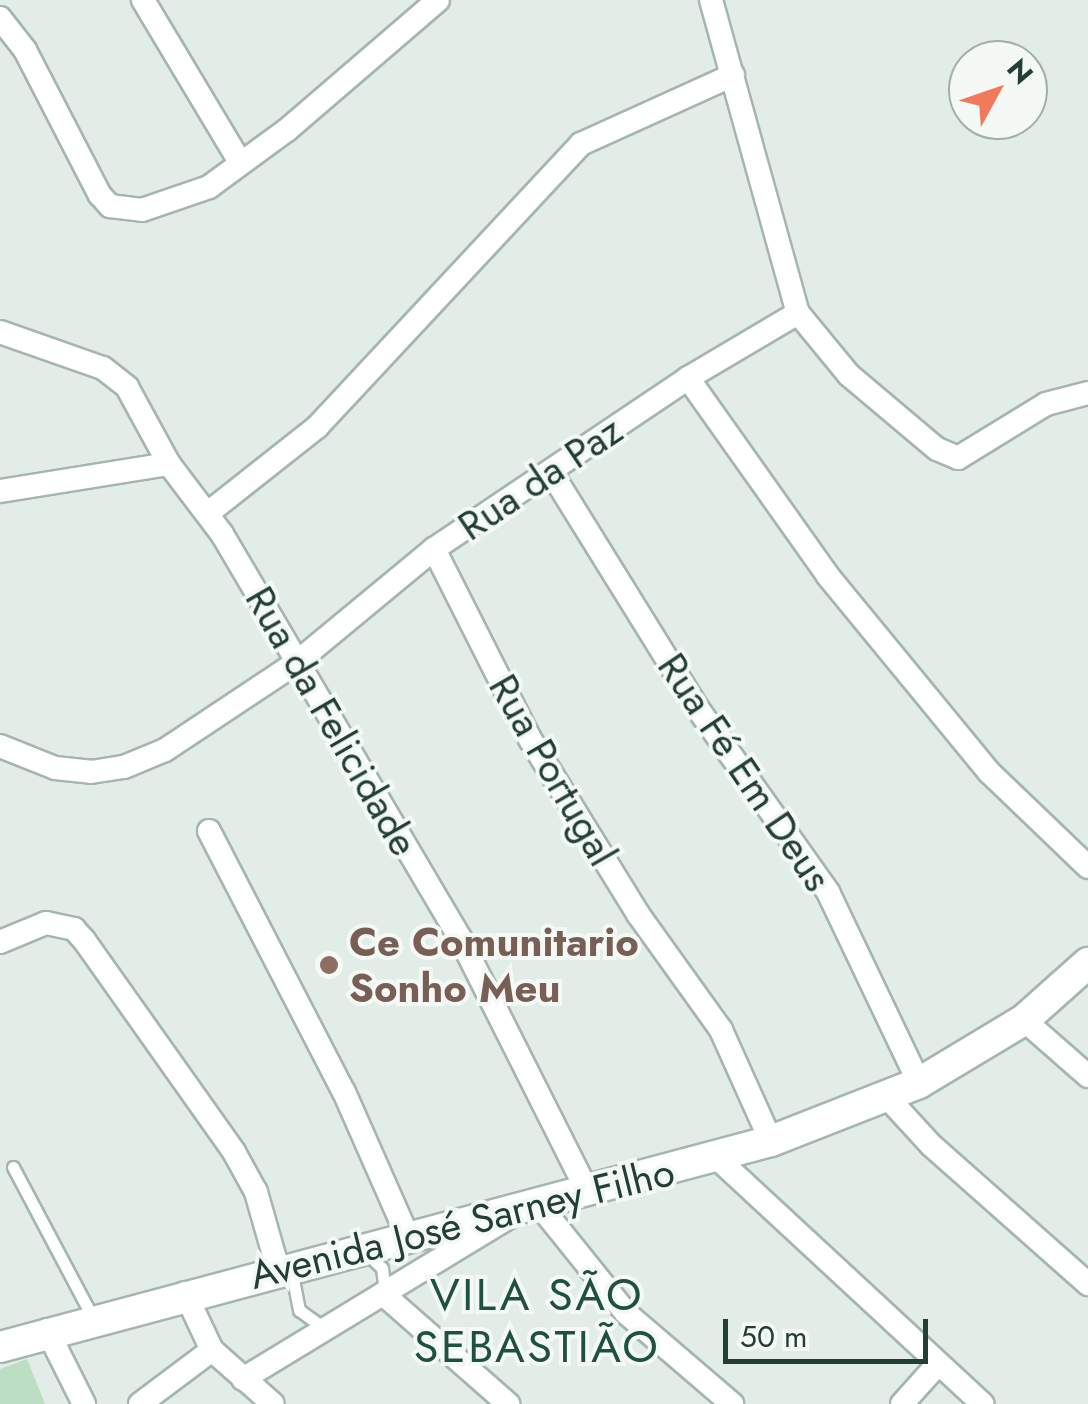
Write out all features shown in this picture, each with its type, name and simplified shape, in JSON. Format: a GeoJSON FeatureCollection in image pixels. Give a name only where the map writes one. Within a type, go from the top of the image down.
{"type":"FeatureCollection","features":[{"type":"Feature","properties":{"kind":"main road","name":"Avenida José Sarney Filho"},"geometry":{"type":"LineString","coordinates":[[0,1347],[47,1330],[536,1201],[716,1158],[771,1140],[919,1083],[1024,1020],[1088,963]]}},
{"type":"Feature","properties":{"kind":"street"},"geometry":{"type":"LineString","coordinates":[[142,0],[240,162]]}},
{"type":"Feature","properties":{"kind":"street"},"geometry":{"type":"LineString","coordinates":[[0,18],[26,50],[110,206],[160,206],[209,187],[299,121],[438,0]]}},
{"type":"Feature","properties":{"kind":"street"},"geometry":{"type":"LineString","coordinates":[[711,0],[798,312],[849,376],[952,457],[977,451],[1046,404],[1088,393]]}},
{"type":"Feature","properties":{"kind":"street"},"geometry":{"type":"LineString","coordinates":[[208,513],[317,427],[580,144],[733,75]]}},
{"type":"Feature","properties":{"kind":"street","name":"Rua da Paz"},"geometry":{"type":"LineString","coordinates":[[0,746],[55,768],[124,767],[165,750],[296,662],[434,549],[688,378],[798,312]]}},
{"type":"Feature","properties":{"kind":"street","name":"Rua da Felicidade"},"geometry":{"type":"LineString","coordinates":[[0,332],[103,368],[127,387],[168,464],[208,513],[460,938],[586,1190]]}},
{"type":"Feature","properties":{"kind":"street"},"geometry":{"type":"LineString","coordinates":[[688,378],[828,576],[914,682],[988,772],[1088,866]]}},
{"type":"Feature","properties":{"kind":"street"},"geometry":{"type":"LineString","coordinates":[[0,490],[168,464]]}},
{"type":"Feature","properties":{"kind":"street","name":"Rua Fé Em Deus"},"geometry":{"type":"LineString","coordinates":[[552,472],[696,706],[828,892],[919,1083]]}},
{"type":"Feature","properties":{"kind":"street","name":"Rua Portugal"},"geometry":{"type":"LineString","coordinates":[[434,549],[530,739],[638,914],[721,1030],[771,1140]]}},
{"type":"Feature","properties":{"kind":"street"},"geometry":{"type":"LineString","coordinates":[[208,831],[344,1092],[407,1235]]}},
{"type":"Feature","properties":{"kind":"street"},"geometry":{"type":"LineString","coordinates":[[0,942],[46,922],[74,928],[234,1152],[256,1192],[287,1267]]}},
{"type":"Feature","properties":{"kind":"street"},"geometry":{"type":"LineString","coordinates":[[1024,1020],[1088,1076]]}},
{"type":"Feature","properties":{"kind":"street"},"geometry":{"type":"LineString","coordinates":[[888,1097],[931,1145],[1088,1284]]}},
{"type":"Feature","properties":{"kind":"street"},"geometry":{"type":"LineString","coordinates":[[716,1158],[983,1404]]}},
{"type":"Feature","properties":{"kind":"street"},"geometry":{"type":"LineString","coordinates":[[243,1379],[536,1201],[626,1313],[732,1404]]}},
{"type":"Feature","properties":{"kind":"street"},"geometry":{"type":"LineString","coordinates":[[185,1294],[212,1350],[272,1404]]}},
{"type":"Feature","properties":{"kind":"street"},"geometry":{"type":"LineString","coordinates":[[383,1294],[508,1404]]}},
{"type":"Feature","properties":{"kind":"street"},"geometry":{"type":"LineString","coordinates":[[47,1330],[84,1404]]}},
{"type":"Feature","properties":{"kind":"street"},"geometry":{"type":"LineString","coordinates":[[140,1404],[212,1350]]}},
{"type":"Feature","properties":{"kind":"street"},"geometry":{"type":"LineString","coordinates":[[902,1404],[937,1365]]}},
{"type":"Feature","properties":{"kind":"lane"},"geometry":{"type":"LineString","coordinates":[[13,1167],[93,1318]]}},
{"type":"Feature","properties":{"kind":"lane"},"geometry":{"type":"LineString","coordinates":[[356,1249],[382,1268],[383,1294]]}},
{"type":"Feature","properties":{"kind":"lane"},"geometry":{"type":"LineString","coordinates":[[287,1267],[295,1302],[325,1329]]}},
{"type":"Feature","properties":{"kind":"green space"},"geometry":{"type":"Polygon","coordinates":[[[27,1359],[45,1404],[0,1404],[0,1369],[27,1359]]]}},
{"type":"Feature","properties":{"kind":"place","name":"Ce Comunitario Sonho Meu"},"geometry":{"type":"Point","coordinates":[329,965]}},
{"type":"Feature","properties":{"kind":"district","name":"VILA SÃO SEBASTIÃO"},"geometry":{"type":"Point","coordinates":[537,1321]}}]}
